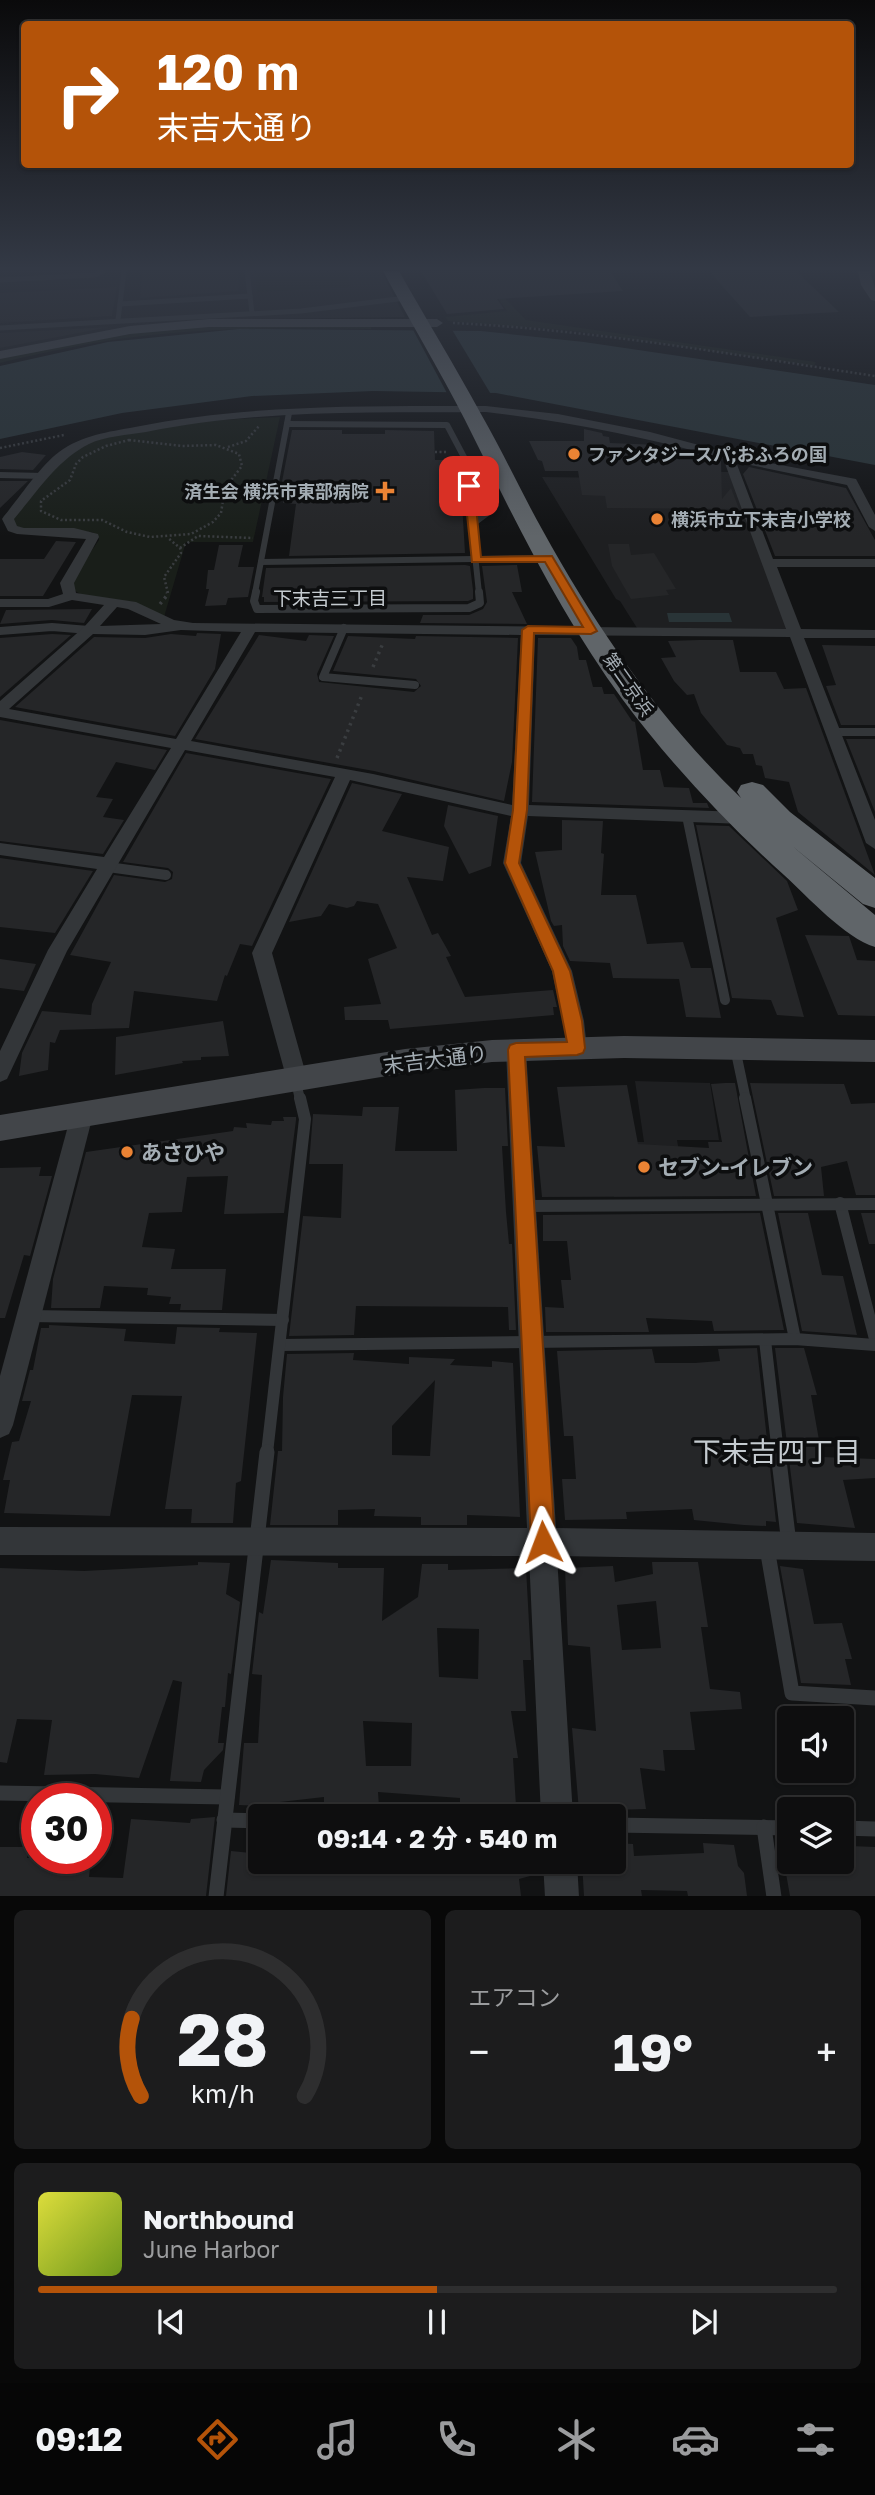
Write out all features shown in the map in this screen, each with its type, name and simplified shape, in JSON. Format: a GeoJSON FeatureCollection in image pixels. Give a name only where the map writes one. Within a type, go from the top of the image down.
{"type":"FeatureCollection","features":[{"type":"Feature","properties":{"kind":"highway","name":"第二京浜"},"geometry":{"type":"LineString","coordinates":[[451,359],[474,402],[505,483],[591,631],[632,692],[680,752],[744,818],[815,886],[875,934]]}},
{"type":"Feature","properties":{"kind":"highway","name":"第二京浜"},"geometry":{"type":"LineString","coordinates":[[474,402],[512,450]]}},
{"type":"Feature","properties":{"kind":"highway","name":"第二京浜"},"geometry":{"type":"LineString","coordinates":[[530,481],[620,632],[659,688],[710,751],[779,819],[875,896]]}},
{"type":"Feature","properties":{"kind":"street"},"geometry":{"type":"LineString","coordinates":[[71,596],[66,583],[93,537],[82,534],[25,533],[5,528],[13,510],[70,449],[88,440],[167,424],[288,418],[474,402],[650,435],[728,457],[852,482],[875,527]]}},
{"type":"Feature","properties":{"kind":"street"},"geometry":{"type":"LineString","coordinates":[[728,457],[875,843]]}},
{"type":"Feature","properties":{"kind":"street"},"geometry":{"type":"LineString","coordinates":[[770,563],[875,563]]}},
{"type":"Feature","properties":{"kind":"street"},"geometry":{"type":"LineString","coordinates":[[0,603],[49,603],[71,596],[131,605],[171,624],[183,625],[875,634]]}},
{"type":"Feature","properties":{"kind":"street"},"geometry":{"type":"LineString","coordinates":[[114,602],[89,630],[6,695],[0,711],[338,773],[505,810],[744,818]]}},
{"type":"Feature","properties":{"kind":"street"},"geometry":{"type":"LineString","coordinates":[[89,630],[145,631],[183,625]]}},
{"type":"Feature","properties":{"kind":"street"},"geometry":{"type":"LineString","coordinates":[[0,1073],[58,950],[251,627]]}},
{"type":"Feature","properties":{"kind":"street"},"geometry":{"type":"LineString","coordinates":[[528,630],[520,810],[512,863],[562,971],[574,1021],[577,1048]]}},
{"type":"Feature","properties":{"kind":"street"},"geometry":{"type":"LineString","coordinates":[[296,1078],[262,953],[338,773]]}},
{"type":"Feature","properties":{"kind":"street"},"geometry":{"type":"LineString","coordinates":[[856,790],[875,790]]}},
{"type":"Feature","properties":{"kind":"street"},"geometry":{"type":"LineString","coordinates":[[0,849],[108,865]]}},
{"type":"Feature","properties":{"kind":"street","name":"末吉大通り"},"geometry":{"type":"LineString","coordinates":[[0,1128],[405,1061],[516,1050],[735,1048],[875,1051]]}},
{"type":"Feature","properties":{"kind":"street"},"geometry":{"type":"LineString","coordinates":[[516,1050],[556,1804]]}},
{"type":"Feature","properties":{"kind":"street"},"geometry":{"type":"LineString","coordinates":[[0,1425],[82,1115]]}},
{"type":"Feature","properties":{"kind":"street"},"geometry":{"type":"LineString","coordinates":[[0,1541],[778,1544],[874,1549]]}},
{"type":"Feature","properties":{"kind":"street"},"geometry":{"type":"LineString","coordinates":[[561,1874],[562,1896]]}},
{"type":"Feature","properties":{"kind":"lane"},"geometry":{"type":"LineString","coordinates":[[390,408],[390,424]]}},
{"type":"Feature","properties":{"kind":"lane"},"geometry":{"type":"LineString","coordinates":[[465,459],[469,504],[474,523],[480,603],[473,607],[257,609],[255,606],[288,418],[358,426],[447,425],[465,459],[488,487],[488,514],[474,523]]}},
{"type":"Feature","properties":{"kind":"lane"},"geometry":{"type":"LineString","coordinates":[[0,475],[44,476]]}},
{"type":"Feature","properties":{"kind":"lane"},"geometry":{"type":"LineString","coordinates":[[468,488],[476,485],[488,487]]}},
{"type":"Feature","properties":{"kind":"lane"},"geometry":{"type":"LineString","coordinates":[[469,504],[480,508],[489,505]]}},
{"type":"Feature","properties":{"kind":"lane"},"geometry":{"type":"LineString","coordinates":[[261,562],[548,558]]}},
{"type":"Feature","properties":{"kind":"lane"},"geometry":{"type":"LineString","coordinates":[[0,631],[52,627],[89,630]]}},
{"type":"Feature","properties":{"kind":"lane"},"geometry":{"type":"LineString","coordinates":[[344,628],[323,677],[415,685]]}},
{"type":"Feature","properties":{"kind":"lane"},"geometry":{"type":"LineString","coordinates":[[832,732],[875,732]]}},
{"type":"Feature","properties":{"kind":"lane"},"geometry":{"type":"LineString","coordinates":[[687,815],[725,1000]]}},
{"type":"Feature","properties":{"kind":"lane"},"geometry":{"type":"LineString","coordinates":[[108,865],[166,875]]}},
{"type":"Feature","properties":{"kind":"lane"},"geometry":{"type":"LineString","coordinates":[[735,1048],[795,1339]]}},
{"type":"Feature","properties":{"kind":"lane"},"geometry":{"type":"LineString","coordinates":[[216,1896],[305,1119],[296,1078]]}},
{"type":"Feature","properties":{"kind":"lane"},"geometry":{"type":"LineString","coordinates":[[525,1206],[768,1202],[875,1204]]}},
{"type":"Feature","properties":{"kind":"lane"},"geometry":{"type":"LineString","coordinates":[[840,1203],[875,1339]]}},
{"type":"Feature","properties":{"kind":"lane"},"geometry":{"type":"LineString","coordinates":[[29,1316],[283,1320]]}},
{"type":"Feature","properties":{"kind":"lane"},"geometry":{"type":"LineString","coordinates":[[280,1345],[795,1339],[875,1345]]}},
{"type":"Feature","properties":{"kind":"lane"},"geometry":{"type":"LineString","coordinates":[[765,1340],[778,1544],[792,1693],[875,1698]]}},
{"type":"Feature","properties":{"kind":"lane"},"geometry":{"type":"LineString","coordinates":[[0,1793],[227,1797]]}},
{"type":"Feature","properties":{"kind":"lane"},"geometry":{"type":"LineString","coordinates":[[224,1820],[248,1821]]}},
{"type":"Feature","properties":{"kind":"lane"},"geometry":{"type":"LineString","coordinates":[[626,1825],[777,1828]]}},
{"type":"Feature","properties":{"kind":"lane"},"geometry":{"type":"LineString","coordinates":[[764,1828],[774,1896]]}},
{"type":"Feature","properties":{"kind":"lane"},"geometry":{"type":"LineString","coordinates":[[854,1828],[875,1829]]}},
{"type":"Feature","properties":{"kind":"path"},"geometry":{"type":"LineString","coordinates":[[760,359],[875,376]]}},
{"type":"Feature","properties":{"kind":"path"},"geometry":{"type":"LineString","coordinates":[[129,440],[174,445],[214,445],[235,450],[242,458],[242,466],[227,484],[221,513],[206,527],[194,533],[167,537],[124,532],[116,525],[98,519],[62,520],[45,515],[41,511],[41,501],[70,480],[76,464],[83,457],[106,446],[129,440]]}},
{"type":"Feature","properties":{"kind":"path"},"geometry":{"type":"LineString","coordinates":[[61,479],[70,480]]}},
{"type":"Feature","properties":{"kind":"path"},"geometry":{"type":"LineString","coordinates":[[194,533],[198,536],[257,538],[255,547]]}},
{"type":"Feature","properties":{"kind":"path"},"geometry":{"type":"LineString","coordinates":[[153,607],[166,599],[168,594],[162,584],[163,578],[178,559],[180,548],[198,536]]}},
{"type":"Feature","properties":{"kind":"path"},"geometry":{"type":"LineString","coordinates":[[167,537],[180,548]]}},
{"type":"Feature","properties":{"kind":"path"},"geometry":{"type":"LineString","coordinates":[[338,773],[368,681],[389,629]]}},
{"type":"Feature","properties":{"kind":"shaded area"},"geometry":{"type":"Polygon","coordinates":[[[29,359],[702,359],[875,385],[875,465],[496,393],[373,391],[252,396],[122,413],[0,439],[0,366],[29,359]]]}},
{"type":"Feature","properties":{"kind":"shaded area"},"geometry":{"type":"Polygon","coordinates":[[[769,359],[816,362],[814,366],[769,359]]]}},
{"type":"Feature","properties":{"kind":"shaded area"},"geometry":{"type":"Polygon","coordinates":[[[280,417],[253,542],[186,542],[164,617],[133,602],[82,595],[72,589],[76,573],[99,540],[92,532],[34,531],[15,526],[12,518],[44,479],[65,457],[82,446],[135,431],[167,426],[280,417]]]}},
{"type":"Feature","properties":{"kind":"shaded area","name":"横浜市立下末吉小学校"},"geometry":{"type":"Polygon","coordinates":[[[620,472],[730,472],[788,627],[784,630],[637,628],[616,599],[542,477],[621,478],[620,472]]]}},
{"type":"Feature","properties":{"kind":"shaded area"},"geometry":{"type":"Polygon","coordinates":[[[667,613],[729,613],[732,622],[669,622],[667,613]]]}},
{"type":"Feature","properties":{"kind":"shaded area"},"geometry":{"type":"Polygon","coordinates":[[[635,1081],[710,1083],[719,1140],[677,1140],[687,1196],[614,1197],[607,1142],[644,1142],[635,1081]]]}},
{"type":"Feature","properties":{"kind":"pier"},"geometry":{"type":"Polygon","coordinates":[[[429,359],[470,359],[492,396],[448,395],[429,359]]]}},
{"type":"Feature","properties":{"kind":"building"},"geometry":{"type":"Polygon","coordinates":[[[584,429],[602,433],[603,436],[609,437],[610,443],[659,445],[647,454],[718,459],[721,461],[722,499],[731,488],[739,509],[607,508],[605,496],[582,495],[578,471],[545,471],[529,441],[584,441],[584,429]]]}},
{"type":"Feature","properties":{"kind":"building"},"geometry":{"type":"Polygon","coordinates":[[[292,430],[342,430],[342,434],[385,434],[385,430],[434,431],[435,460],[446,460],[446,470],[460,469],[465,553],[289,556],[296,504],[283,503],[284,492],[280,492],[292,430]]]}},
{"type":"Feature","properties":{"kind":"building"},"geometry":{"type":"Polygon","coordinates":[[[22,452],[46,455],[33,470],[0,469],[0,457],[22,452]]]}},
{"type":"Feature","properties":{"kind":"building"},"geometry":{"type":"Polygon","coordinates":[[[749,467],[846,488],[875,540],[875,556],[775,556],[743,474],[749,467]]]}},
{"type":"Feature","properties":{"kind":"building"},"geometry":{"type":"Polygon","coordinates":[[[0,481],[28,481],[0,508],[0,481]]]}},
{"type":"Feature","properties":{"kind":"building"},"geometry":{"type":"Polygon","coordinates":[[[56,541],[76,542],[43,596],[0,596],[0,559],[44,559],[56,541]]]}},
{"type":"Feature","properties":{"kind":"building"},"geometry":{"type":"Polygon","coordinates":[[[608,544],[629,544],[631,555],[654,553],[676,589],[666,590],[669,595],[631,599],[612,566],[608,544]]]}},
{"type":"Feature","properties":{"kind":"building"},"geometry":{"type":"Polygon","coordinates":[[[219,545],[243,545],[238,567],[254,567],[248,597],[228,598],[226,605],[205,606],[209,589],[206,589],[208,570],[214,570],[219,545]]]}},
{"type":"Feature","properties":{"kind":"building"},"geometry":{"type":"Polygon","coordinates":[[[517,565],[522,592],[512,592],[527,624],[420,623],[423,615],[469,615],[483,609],[487,602],[482,566],[517,565]]]}},
{"type":"Feature","properties":{"kind":"building"},"geometry":{"type":"Polygon","coordinates":[[[470,566],[473,590],[473,599],[468,601],[264,602],[262,597],[266,568],[470,566]]]}},
{"type":"Feature","properties":{"kind":"building"},"geometry":{"type":"Polygon","coordinates":[[[92,609],[84,623],[52,620],[0,624],[6,610],[92,609]]]}},
{"type":"Feature","properties":{"kind":"building"},"geometry":{"type":"Polygon","coordinates":[[[197,633],[221,634],[215,669],[175,736],[15,707],[94,637],[145,638],[171,634],[196,636],[197,633]]]}},
{"type":"Feature","properties":{"kind":"building"},"geometry":{"type":"Polygon","coordinates":[[[71,635],[0,697],[0,638],[71,635]]]}},
{"type":"Feature","properties":{"kind":"building"},"geometry":{"type":"Polygon","coordinates":[[[259,635],[306,641],[309,635],[334,636],[317,674],[319,682],[414,692],[421,686],[416,679],[333,671],[348,636],[415,639],[416,636],[518,638],[512,762],[504,801],[374,771],[195,739],[259,635]]]}},
{"type":"Feature","properties":{"kind":"building"},"geometry":{"type":"Polygon","coordinates":[[[538,638],[571,638],[577,647],[579,660],[586,660],[593,687],[602,687],[604,694],[614,694],[635,722],[643,770],[660,770],[664,787],[689,788],[693,803],[707,803],[709,808],[532,802],[538,638]]]}},
{"type":"Feature","properties":{"kind":"building"},"geometry":{"type":"Polygon","coordinates":[[[733,640],[740,672],[776,672],[784,689],[806,688],[875,875],[798,812],[789,782],[765,778],[762,766],[756,765],[753,754],[743,754],[740,748],[727,745],[701,713],[694,694],[687,695],[674,681],[661,658],[676,657],[668,641],[733,640]]]}},
{"type":"Feature","properties":{"kind":"building"},"geometry":{"type":"Polygon","coordinates":[[[822,645],[875,646],[875,725],[841,725],[826,686],[836,685],[822,645]]]}},
{"type":"Feature","properties":{"kind":"building"},"geometry":{"type":"Polygon","coordinates":[[[0,720],[167,750],[155,770],[116,762],[96,797],[113,799],[103,817],[124,820],[103,854],[0,841],[0,720]]]}},
{"type":"Feature","properties":{"kind":"building"},"geometry":{"type":"Polygon","coordinates":[[[846,739],[875,739],[875,812],[846,739]]]}},
{"type":"Feature","properties":{"kind":"building"},"geometry":{"type":"Polygon","coordinates":[[[186,753],[331,779],[252,946],[240,944],[227,976],[225,975],[217,1001],[134,991],[129,1028],[60,1030],[55,1043],[50,1042],[48,1070],[19,1076],[22,1053],[42,1011],[91,1015],[92,1004],[111,962],[70,955],[114,875],[165,882],[172,879],[173,872],[168,868],[123,862],[186,753]]]}},
{"type":"Feature","properties":{"kind":"building"},"geometry":{"type":"Polygon","coordinates":[[[352,783],[402,794],[382,831],[449,847],[443,881],[407,877],[432,935],[438,933],[451,956],[446,957],[465,997],[553,990],[557,1007],[553,1007],[554,1015],[390,1029],[388,1020],[345,1020],[344,1007],[381,1004],[368,959],[397,948],[378,904],[357,901],[354,906],[347,908],[329,904],[321,916],[289,922],[352,783]]]}},
{"type":"Feature","properties":{"kind":"building"},"geometry":{"type":"Polygon","coordinates":[[[448,805],[498,816],[491,866],[469,874],[444,826],[448,805]]]}},
{"type":"Feature","properties":{"kind":"building"},"geometry":{"type":"Polygon","coordinates":[[[562,820],[603,821],[601,895],[636,895],[647,944],[683,942],[691,968],[711,968],[721,1018],[686,1017],[679,979],[613,978],[610,963],[570,961],[563,946],[562,925],[554,926],[551,921],[535,852],[562,850],[562,820]]]}},
{"type":"Feature","properties":{"kind":"building"},"geometry":{"type":"Polygon","coordinates":[[[696,825],[729,826],[787,881],[798,910],[776,918],[804,1017],[777,1015],[771,1000],[732,998],[696,825]]]}},
{"type":"Feature","properties":{"kind":"building"},"geometry":{"type":"Polygon","coordinates":[[[0,858],[93,871],[55,933],[0,927],[0,858]]]}},
{"type":"Feature","properties":{"kind":"building"},"geometry":{"type":"Polygon","coordinates":[[[805,935],[849,936],[857,960],[875,961],[875,1016],[838,1015],[805,935]]]}},
{"type":"Feature","properties":{"kind":"building"},"geometry":{"type":"Polygon","coordinates":[[[0,959],[36,964],[24,991],[0,988],[0,959]]]}},
{"type":"Feature","properties":{"kind":"building"},"geometry":{"type":"Polygon","coordinates":[[[223,1021],[229,1056],[201,1057],[201,1060],[182,1061],[183,1063],[115,1075],[116,1037],[223,1021]]]}},
{"type":"Feature","properties":{"kind":"building"},"geometry":{"type":"Polygon","coordinates":[[[735,1083],[756,1196],[542,1197],[537,1146],[565,1147],[557,1087],[627,1085],[638,1144],[709,1148],[708,1142],[722,1142],[711,1084],[735,1083]]]}},
{"type":"Feature","properties":{"kind":"building"},"geometry":{"type":"Polygon","coordinates":[[[750,1083],[844,1084],[851,1104],[875,1103],[875,1195],[856,1195],[847,1161],[821,1167],[824,1196],[774,1196],[750,1083]]]}},
{"type":"Feature","properties":{"kind":"building"},"geometry":{"type":"Polygon","coordinates":[[[505,1088],[508,1146],[502,1146],[509,1244],[512,1244],[516,1330],[509,1330],[508,1307],[356,1306],[354,1335],[289,1336],[303,1216],[341,1218],[343,1164],[309,1164],[313,1114],[362,1116],[363,1107],[399,1107],[395,1151],[457,1151],[455,1090],[505,1088]]]}},
{"type":"Feature","properties":{"kind":"building"},"geometry":{"type":"Polygon","coordinates":[[[283,1117],[296,1117],[284,1213],[224,1214],[228,1176],[187,1177],[182,1212],[149,1213],[142,1247],[175,1249],[171,1269],[226,1269],[222,1310],[180,1310],[181,1304],[169,1304],[171,1297],[147,1295],[148,1288],[104,1286],[100,1308],[51,1308],[53,1279],[86,1152],[233,1131],[234,1127],[247,1128],[246,1123],[271,1125],[272,1121],[284,1121],[283,1117]]]}},
{"type":"Feature","properties":{"kind":"building"},"geometry":{"type":"Polygon","coordinates":[[[41,1167],[39,1176],[52,1176],[30,1256],[24,1255],[5,1318],[0,1318],[0,1168],[41,1167]]]}},
{"type":"Feature","properties":{"kind":"building"},"geometry":{"type":"Polygon","coordinates":[[[760,1213],[784,1330],[714,1331],[712,1321],[646,1318],[649,1332],[546,1332],[545,1307],[564,1308],[561,1280],[571,1280],[567,1241],[543,1241],[543,1215],[760,1213]]]}},
{"type":"Feature","properties":{"kind":"building"},"geometry":{"type":"Polygon","coordinates":[[[778,1213],[808,1213],[822,1275],[843,1276],[857,1335],[802,1331],[778,1213]]]}},
{"type":"Feature","properties":{"kind":"building"},"geometry":{"type":"Polygon","coordinates":[[[861,1213],[875,1213],[875,1244],[869,1244],[861,1213]]]}},
{"type":"Feature","properties":{"kind":"building"},"geometry":{"type":"Polygon","coordinates":[[[49,1325],[126,1329],[124,1341],[175,1344],[177,1327],[220,1328],[219,1332],[257,1333],[241,1481],[236,1483],[233,1523],[191,1523],[192,1509],[165,1509],[182,1396],[132,1395],[110,1516],[4,1513],[10,1480],[3,1480],[12,1442],[19,1441],[31,1401],[22,1401],[30,1370],[33,1370],[41,1328],[49,1328],[49,1325]]]}},
{"type":"Feature","properties":{"kind":"building"},"geometry":{"type":"Polygon","coordinates":[[[757,1348],[776,1522],[766,1521],[766,1526],[694,1520],[692,1509],[626,1512],[627,1519],[565,1520],[562,1479],[576,1479],[573,1436],[564,1436],[557,1351],[652,1349],[655,1363],[695,1363],[720,1361],[718,1349],[757,1348]]]}},
{"type":"Feature","properties":{"kind":"building"},"geometry":{"type":"Polygon","coordinates":[[[775,1348],[804,1348],[817,1395],[811,1395],[822,1457],[875,1459],[875,1478],[843,1480],[855,1528],[797,1523],[775,1348]]]}},
{"type":"Feature","properties":{"kind":"building"},"geometry":{"type":"Polygon","coordinates":[[[354,1353],[353,1360],[409,1364],[409,1357],[455,1359],[450,1365],[492,1367],[492,1361],[513,1363],[520,1517],[467,1515],[467,1525],[421,1525],[421,1517],[374,1516],[375,1509],[338,1510],[338,1525],[270,1525],[278,1451],[282,1451],[287,1354],[354,1353]],[[435,1380],[392,1426],[392,1455],[430,1456],[435,1380]]]}},
{"type":"Feature","properties":{"kind":"building"},"geometry":{"type":"Polygon","coordinates":[[[271,1560],[338,1563],[338,1568],[384,1568],[382,1621],[418,1597],[422,1564],[448,1564],[448,1570],[526,1568],[531,1660],[523,1660],[526,1711],[511,1711],[518,1758],[513,1758],[516,1804],[460,1804],[460,1798],[378,1792],[379,1804],[324,1804],[324,1797],[280,1804],[239,1805],[244,1743],[258,1743],[262,1675],[252,1674],[259,1612],[263,1614],[271,1560]],[[437,1628],[439,1677],[478,1679],[479,1629],[437,1628]],[[363,1721],[366,1766],[411,1766],[412,1723],[363,1721]]]}},
{"type":"Feature","properties":{"kind":"building"},"geometry":{"type":"Polygon","coordinates":[[[198,1562],[230,1563],[226,1594],[240,1602],[231,1674],[228,1673],[225,1707],[222,1707],[218,1743],[224,1743],[223,1750],[204,1770],[201,1782],[170,1781],[182,1682],[173,1680],[139,1778],[95,1774],[44,1775],[52,1720],[17,1719],[7,1763],[0,1762],[0,1568],[84,1571],[198,1565],[198,1562]]]}},
{"type":"Feature","properties":{"kind":"building"},"geometry":{"type":"Polygon","coordinates":[[[652,1562],[698,1562],[708,1627],[701,1627],[710,1689],[740,1692],[742,1709],[690,1712],[695,1750],[663,1750],[665,1771],[640,1768],[646,1809],[626,1810],[626,1804],[578,1804],[572,1728],[596,1731],[590,1647],[568,1645],[565,1568],[613,1566],[615,1582],[653,1574],[652,1562]],[[656,1601],[617,1605],[622,1650],[661,1648],[656,1601]]]}},
{"type":"Feature","properties":{"kind":"building"},"geometry":{"type":"Polygon","coordinates":[[[780,1566],[803,1569],[814,1624],[842,1623],[852,1659],[845,1659],[851,1685],[801,1683],[780,1566]]]}},
{"type":"Feature","properties":{"kind":"building"},"geometry":{"type":"Polygon","coordinates":[[[215,1817],[206,1896],[0,1896],[0,1847],[21,1847],[21,1874],[89,1874],[89,1877],[123,1878],[131,1819],[190,1823],[191,1819],[215,1817]]]}},
{"type":"Feature","properties":{"kind":"building"},"geometry":{"type":"Polygon","coordinates":[[[703,1843],[734,1845],[738,1866],[744,1873],[747,1896],[688,1896],[687,1891],[641,1890],[642,1896],[584,1896],[583,1874],[626,1874],[626,1844],[633,1844],[634,1856],[704,1853],[703,1843]]]}},
{"type":"Feature","properties":{"kind":"building"},"geometry":{"type":"Polygon","coordinates":[[[854,1846],[875,1847],[875,1896],[790,1896],[786,1874],[854,1874],[854,1846]]]}},
{"type":"Feature","properties":{"kind":"building"},"geometry":{"type":"Polygon","coordinates":[[[231,1851],[248,1853],[248,1874],[537,1874],[519,1879],[521,1896],[226,1896],[231,1851]]]}},
{"type":"Feature","properties":{"kind":"place","name":"ファンタジースパ;おふろの国"},"geometry":{"type":"Point","coordinates":[574,454]}},
{"type":"Feature","properties":{"kind":"place","name":"済生会 横浜市東部病院"},"geometry":{"type":"Point","coordinates":[385,491]}},
{"type":"Feature","properties":{"kind":"place","name":"横浜市立下末吉小学校"},"geometry":{"type":"Point","coordinates":[657,519]}},
{"type":"Feature","properties":{"kind":"place","name":"あさひや"},"geometry":{"type":"Point","coordinates":[127,1152]}},
{"type":"Feature","properties":{"kind":"place","name":"セブン-イレブン"},"geometry":{"type":"Point","coordinates":[644,1167]}},
{"type":"Feature","properties":{"kind":"district","name":"下末吉三丁目"},"geometry":{"type":"Point","coordinates":[330,597]}},
{"type":"Feature","properties":{"kind":"district","name":"下末吉四丁目"},"geometry":{"type":"Point","coordinates":[777,1451]}},
{"type":"Feature","properties":{"kind":"route"},"geometry":{"type":"LineString","coordinates":[[469,486],[476,560],[548,558],[591,631],[528,630],[520,810],[512,863],[562,971],[574,1021],[577,1048],[516,1050],[543,1542]]}}]}
